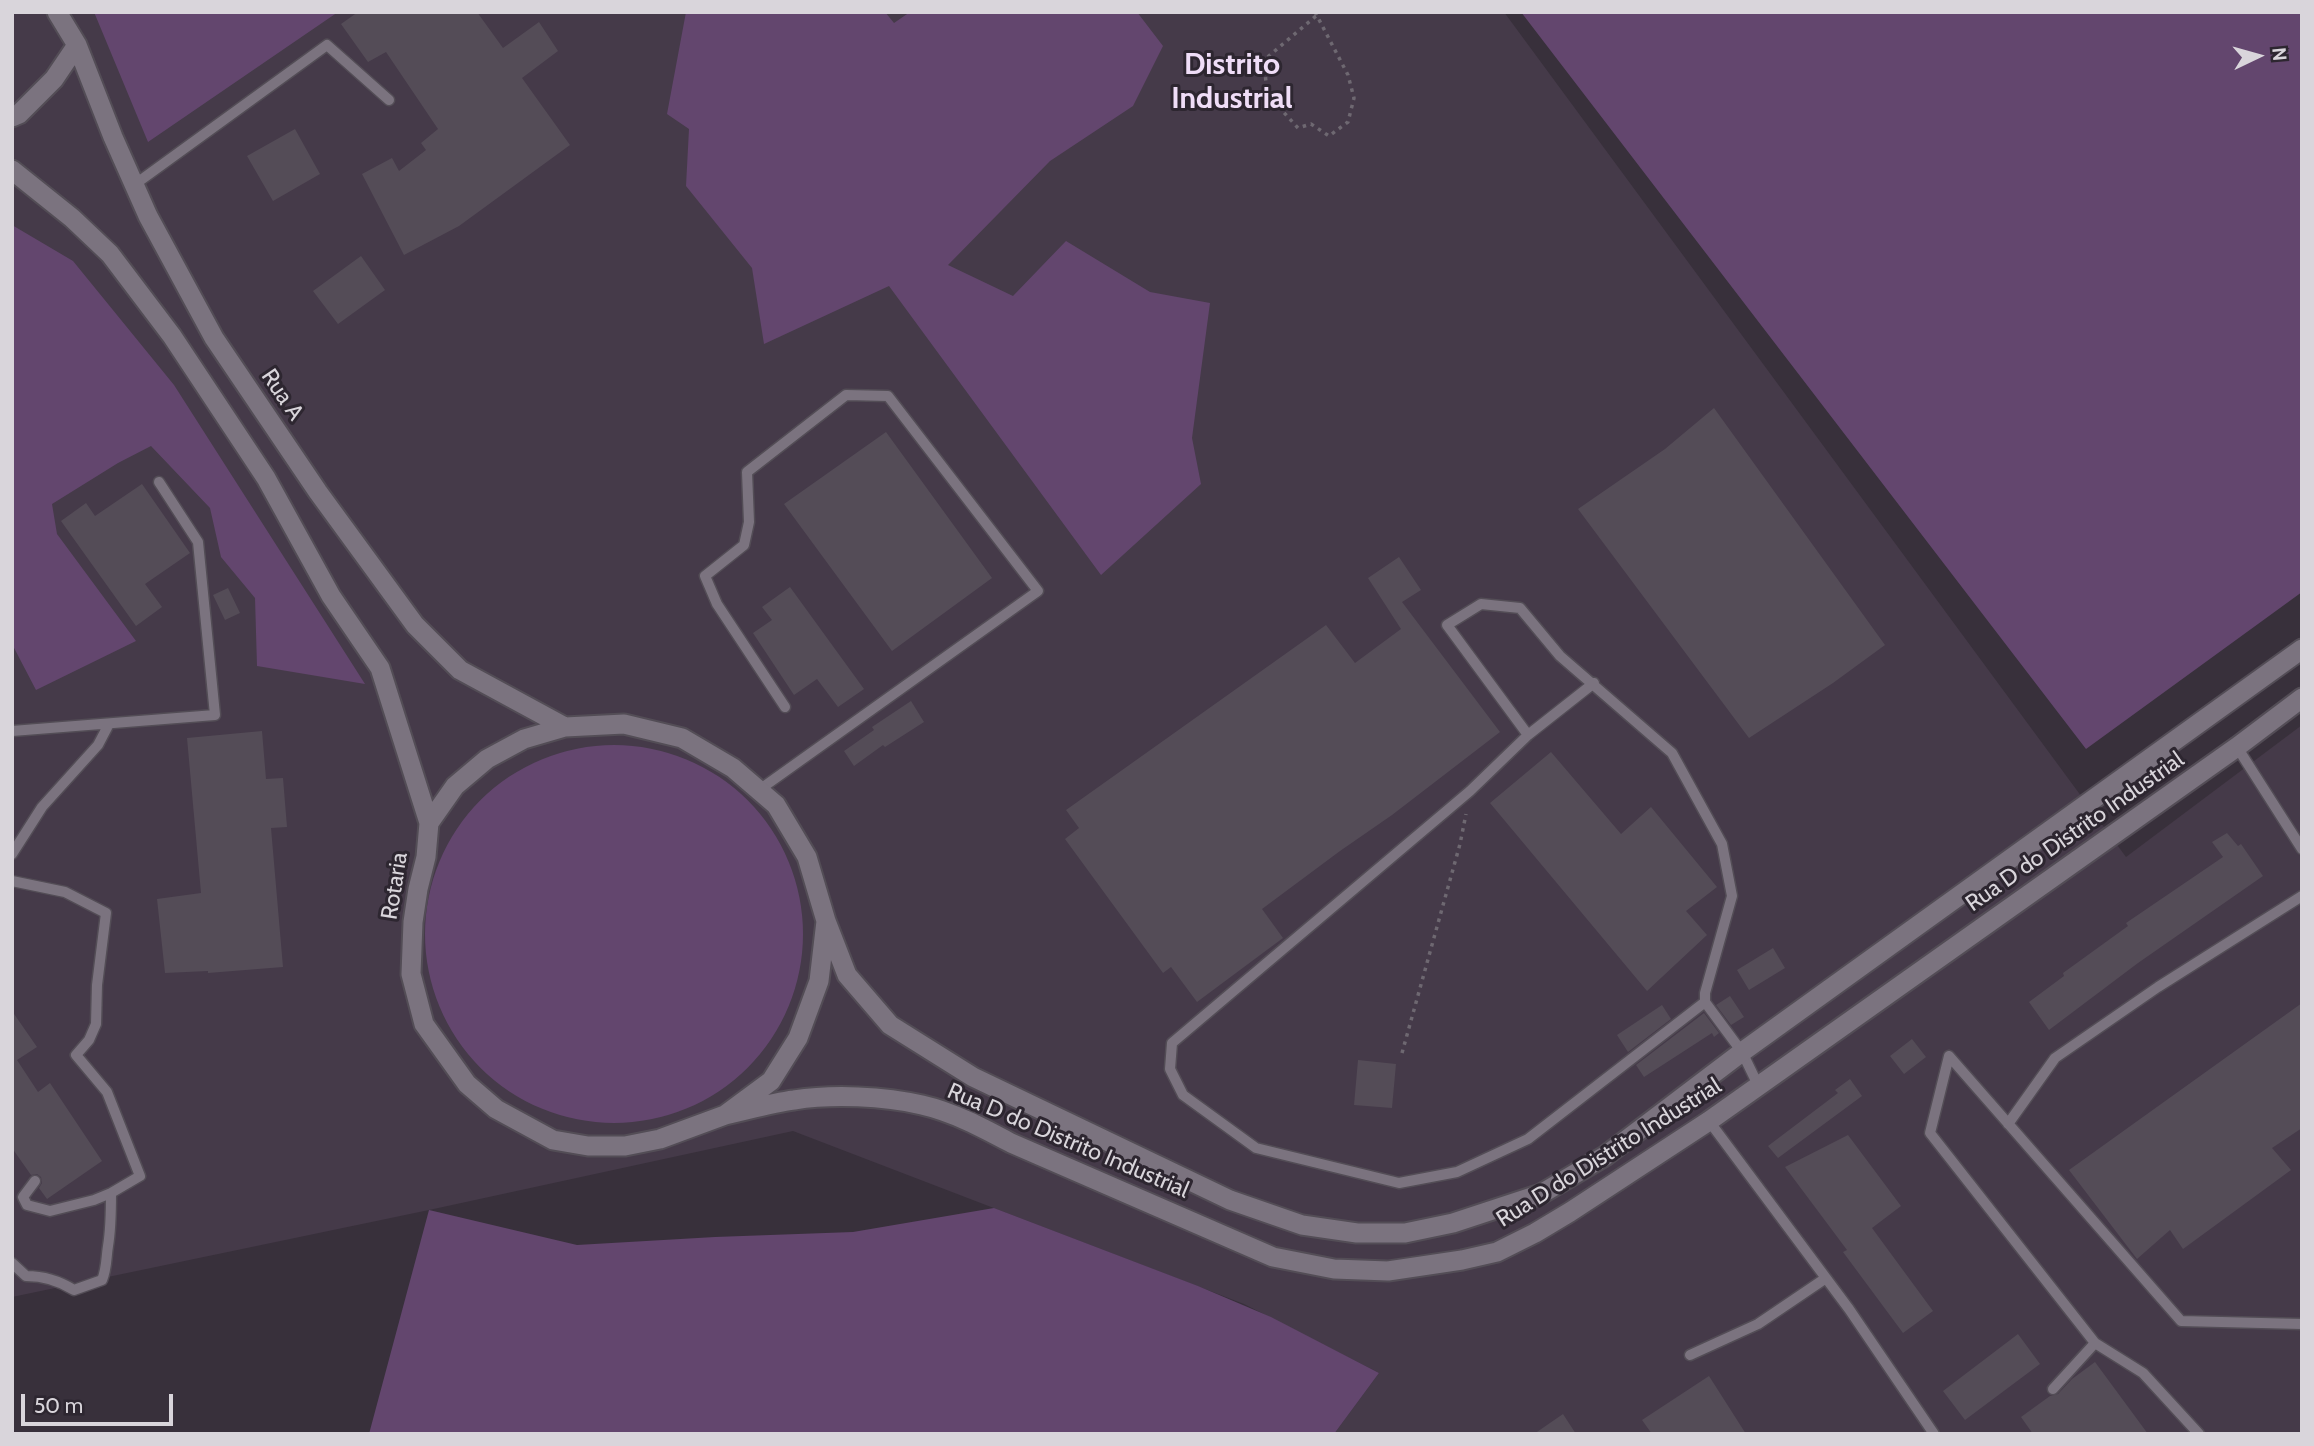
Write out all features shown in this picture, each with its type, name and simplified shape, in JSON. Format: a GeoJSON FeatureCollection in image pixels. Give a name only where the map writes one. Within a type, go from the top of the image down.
{"type":"FeatureCollection","features":[{"type":"Feature","properties":{"kind":"street","name":"Rua A"},"geometry":{"type":"LineString","coordinates":[[57,12],[77,45],[148,216],[214,338],[318,492],[415,625],[460,670],[565,727]]}},
{"type":"Feature","properties":{"kind":"street"},"geometry":{"type":"LineString","coordinates":[[12,117],[19,114],[54,79],[77,45]]}},
{"type":"Feature","properties":{"kind":"street"},"geometry":{"type":"LineString","coordinates":[[12,170],[72,218],[110,254],[172,336],[266,478],[331,596],[380,668],[429,823]]}},
{"type":"Feature","properties":{"kind":"street","name":"Rua D do Distrito Industrial"},"geometry":{"type":"LineString","coordinates":[[825,921],[847,975],[890,1025],[973,1077],[1230,1200],[1302,1225],[1357,1233],[1405,1233],[1453,1223],[1541,1194],[1605,1156],[1742,1052],[2302,649]]}},
{"type":"Feature","properties":{"kind":"street","name":"Rua D do Distrito Industrial"},"geometry":{"type":"LineString","coordinates":[[725,1115],[815,1098],[891,1100],[923,1105],[974,1124],[1011,1143],[1273,1256],[1334,1269],[1388,1271],[1497,1252],[1570,1212],[1709,1121],[2238,747],[2302,698]]}},
{"type":"Feature","properties":{"kind":"street","name":"Rotaria"},"geometry":{"type":"LineString","coordinates":[[624,724],[682,738],[733,768],[776,805],[807,857],[825,921],[819,981],[798,1038],[771,1081],[725,1115],[660,1139],[625,1146],[588,1146],[552,1140],[495,1109],[467,1084],[424,1024],[411,974],[413,922],[426,857],[429,823],[455,786],[487,759],[524,739],[565,727],[624,724]]}},
{"type":"Feature","properties":{"kind":"lane"},"geometry":{"type":"LineString","coordinates":[[134,186],[327,45],[389,100]]}},
{"type":"Feature","properties":{"kind":"lane"},"geometry":{"type":"LineString","coordinates":[[759,790],[1038,591],[888,397],[846,395],[747,472],[749,522],[744,545],[705,576],[717,604],[785,707]]}},
{"type":"Feature","properties":{"kind":"lane"},"geometry":{"type":"LineString","coordinates":[[12,731],[215,715],[198,542],[159,482]]}},
{"type":"Feature","properties":{"kind":"lane"},"geometry":{"type":"LineString","coordinates":[[1528,735],[1447,625],[1481,604],[1520,608],[1560,656],[1672,753],[1722,844],[1732,896],[1704,993],[1705,1002],[1742,1052],[1758,1085]]}},
{"type":"Feature","properties":{"kind":"lane"},"geometry":{"type":"LineString","coordinates":[[1594,683],[1528,735],[1470,791],[1172,1043],[1170,1069],[1184,1095],[1256,1148],[1399,1183],[1457,1172],[1528,1139],[1705,1002]]}},
{"type":"Feature","properties":{"kind":"lane"},"geometry":{"type":"LineString","coordinates":[[12,854],[42,807],[98,745],[109,724]]}},
{"type":"Feature","properties":{"kind":"lane"},"geometry":{"type":"LineString","coordinates":[[2238,747],[2302,849]]}},
{"type":"Feature","properties":{"kind":"lane"},"geometry":{"type":"LineString","coordinates":[[12,881],[65,892],[106,913],[97,985],[96,1024],[89,1040],[76,1055],[107,1092],[140,1176],[94,1200],[50,1211],[27,1205],[23,1197],[35,1181]]}},
{"type":"Feature","properties":{"kind":"lane"},"geometry":{"type":"LineString","coordinates":[[2008,1124],[2055,1058],[2158,987],[2302,896]]}},
{"type":"Feature","properties":{"kind":"lane"},"geometry":{"type":"LineString","coordinates":[[2199,1434],[2143,1373],[2095,1343],[1930,1133],[1949,1056],[2181,1321],[2302,1324]]}},
{"type":"Feature","properties":{"kind":"lane"},"geometry":{"type":"LineString","coordinates":[[1709,1121],[1826,1279],[1934,1434]]}},
{"type":"Feature","properties":{"kind":"lane"},"geometry":{"type":"LineString","coordinates":[[12,1263],[26,1276],[46,1277],[74,1290],[102,1280],[111,1234],[111,1193]]}},
{"type":"Feature","properties":{"kind":"lane"},"geometry":{"type":"LineString","coordinates":[[1690,1355],[1758,1324],[1826,1279]]}},
{"type":"Feature","properties":{"kind":"lane"},"geometry":{"type":"LineString","coordinates":[[2053,1389],[2095,1343]]}},
{"type":"Feature","properties":{"kind":"path"},"geometry":{"type":"LineString","coordinates":[[1316,14],[1348,75],[1354,98],[1348,122],[1329,136],[1311,124],[1298,128],[1266,94],[1264,60],[1316,14]]}},
{"type":"Feature","properties":{"kind":"path"},"geometry":{"type":"LineString","coordinates":[[1402,1053],[1460,844],[1470,791]]}},
{"type":"Feature","properties":{"kind":"shaded area"},"geometry":{"type":"Polygon","coordinates":[[[12,12],[1504,12],[2126,857],[2302,725],[2302,1434],[1334,1434],[1379,1373],[1244,1304],[793,1131],[12,1297],[12,12]]]}},
{"type":"Feature","properties":{"kind":"shaded area"},"geometry":{"type":"Polygon","coordinates":[[[94,12],[338,12],[148,142],[94,12]]]}},
{"type":"Feature","properties":{"kind":"shaded area"},"geometry":{"type":"Polygon","coordinates":[[[686,12],[885,12],[894,23],[910,12],[1137,12],[1163,46],[1133,106],[1050,161],[948,265],[1013,296],[1066,241],[1150,292],[1210,303],[1192,438],[1201,484],[1101,575],[889,286],[764,344],[752,268],[686,186],[689,129],[667,114],[686,12]]]}},
{"type":"Feature","properties":{"kind":"shaded area"},"geometry":{"type":"Polygon","coordinates":[[[1521,12],[2302,12],[2302,592],[2086,749],[1521,12]]]}},
{"type":"Feature","properties":{"kind":"shaded area"},"geometry":{"type":"Polygon","coordinates":[[[12,225],[73,261],[174,385],[365,684],[257,666],[255,598],[221,557],[210,508],[151,446],[52,504],[57,534],[136,641],[36,690],[12,644],[12,225]]]}},
{"type":"Feature","properties":{"kind":"shaded area"},"geometry":{"type":"Polygon","coordinates":[[[614,745],[651,748],[686,759],[719,777],[748,800],[771,829],[789,862],[800,897],[803,934],[800,971],[789,1006],[771,1039],[748,1068],[719,1091],[686,1109],[651,1120],[614,1123],[577,1120],[542,1109],[509,1091],[480,1068],[457,1039],[439,1006],[428,971],[425,934],[428,897],[439,862],[457,829],[480,800],[509,777],[542,759],[577,748],[614,745]]]}},
{"type":"Feature","properties":{"kind":"shaded area"},"geometry":{"type":"Polygon","coordinates":[[[994,1208],[1198,1286],[1271,1317],[1379,1373],[1334,1434],[369,1434],[429,1210],[577,1245],[853,1232],[994,1208]]]}},
{"type":"Feature","properties":{"kind":"building"},"geometry":{"type":"Polygon","coordinates":[[[358,12],[477,12],[503,48],[539,22],[558,51],[522,78],[570,145],[459,226],[404,255],[362,174],[392,158],[399,171],[426,150],[421,143],[438,129],[386,52],[368,62],[341,24],[358,12]]]}},
{"type":"Feature","properties":{"kind":"building"},"geometry":{"type":"Polygon","coordinates":[[[295,129],[320,174],[273,201],[247,156],[295,129]]]}},
{"type":"Feature","properties":{"kind":"building"},"geometry":{"type":"Polygon","coordinates":[[[361,256],[385,290],[338,324],[313,291],[361,256]]]}},
{"type":"Feature","properties":{"kind":"building"},"geometry":{"type":"Polygon","coordinates":[[[1714,408],[1885,645],[1749,738],[1578,509],[1665,449],[1714,408]]]}},
{"type":"Feature","properties":{"kind":"building"},"geometry":{"type":"Polygon","coordinates":[[[886,432],[992,578],[892,651],[784,504],[886,432]]]}},
{"type":"Feature","properties":{"kind":"building"},"geometry":{"type":"Polygon","coordinates":[[[142,484],[190,553],[145,584],[162,607],[136,626],[61,521],[86,503],[95,516],[142,484]]]}},
{"type":"Feature","properties":{"kind":"building"},"geometry":{"type":"Polygon","coordinates":[[[1399,557],[1421,590],[1402,602],[1500,732],[1392,815],[1262,909],[1283,938],[1197,1002],[1171,967],[1163,973],[1065,839],[1079,828],[1066,810],[1326,625],[1355,663],[1401,629],[1368,578],[1399,557]]]}},
{"type":"Feature","properties":{"kind":"building"},"geometry":{"type":"Polygon","coordinates":[[[790,587],[864,689],[838,707],[817,679],[794,695],[753,633],[772,620],[762,607],[790,587]]]}},
{"type":"Feature","properties":{"kind":"building"},"geometry":{"type":"Polygon","coordinates":[[[228,588],[240,613],[225,620],[213,595],[228,588]]]}},
{"type":"Feature","properties":{"kind":"building"},"geometry":{"type":"Polygon","coordinates":[[[911,701],[924,722],[885,747],[883,745],[854,766],[844,751],[874,730],[872,727],[911,701]]]}},
{"type":"Feature","properties":{"kind":"building"},"geometry":{"type":"Polygon","coordinates":[[[262,731],[266,779],[283,778],[287,827],[271,828],[283,967],[208,973],[165,973],[157,899],[201,893],[187,738],[262,731]]]}},
{"type":"Feature","properties":{"kind":"building"},"geometry":{"type":"Polygon","coordinates":[[[1551,752],[1621,834],[1651,807],[1717,887],[1686,911],[1707,935],[1647,991],[1490,803],[1551,752]]]}},
{"type":"Feature","properties":{"kind":"building"},"geometry":{"type":"Polygon","coordinates":[[[2227,833],[2238,846],[2241,844],[2263,876],[2138,963],[2049,1030],[2029,1002],[2064,976],[2063,973],[2128,926],[2126,923],[2223,857],[2212,842],[2227,833]]]}},
{"type":"Feature","properties":{"kind":"building"},"geometry":{"type":"Polygon","coordinates":[[[1773,948],[1785,968],[1749,990],[1737,970],[1773,948]]]}},
{"type":"Feature","properties":{"kind":"building"},"geometry":{"type":"Polygon","coordinates":[[[1730,996],[1744,1017],[1731,1025],[1716,1005],[1730,996]]]}},
{"type":"Feature","properties":{"kind":"building"},"geometry":{"type":"Polygon","coordinates":[[[2302,1003],[2302,1128],[2272,1148],[2291,1170],[2183,1249],[2170,1230],[2137,1259],[2069,1170],[2302,1003]]]}},
{"type":"Feature","properties":{"kind":"building"},"geometry":{"type":"Polygon","coordinates":[[[1662,1005],[1671,1019],[1628,1052],[1617,1035],[1662,1005]]]}},
{"type":"Feature","properties":{"kind":"building"},"geometry":{"type":"Polygon","coordinates":[[[12,1011],[37,1047],[17,1060],[38,1092],[50,1083],[102,1161],[47,1199],[39,1188],[41,1177],[37,1174],[31,1175],[12,1148],[12,1011]]]}},
{"type":"Feature","properties":{"kind":"building"},"geometry":{"type":"Polygon","coordinates":[[[1704,1013],[1719,1033],[1714,1037],[1712,1033],[1644,1077],[1636,1065],[1704,1013]]]}},
{"type":"Feature","properties":{"kind":"building"},"geometry":{"type":"Polygon","coordinates":[[[1912,1039],[1926,1057],[1904,1074],[1890,1056],[1912,1039]]]}},
{"type":"Feature","properties":{"kind":"building"},"geometry":{"type":"Polygon","coordinates":[[[1358,1060],[1396,1064],[1392,1108],[1354,1105],[1358,1060]]]}},
{"type":"Feature","properties":{"kind":"building"},"geometry":{"type":"Polygon","coordinates":[[[1850,1079],[1862,1096],[1778,1158],[1768,1146],[1838,1093],[1835,1090],[1850,1079]]]}},
{"type":"Feature","properties":{"kind":"building"},"geometry":{"type":"Polygon","coordinates":[[[1848,1135],[1901,1206],[1872,1228],[1933,1311],[1903,1333],[1843,1252],[1847,1250],[1785,1167],[1848,1135]]]}},
{"type":"Feature","properties":{"kind":"building"},"geometry":{"type":"Polygon","coordinates":[[[2018,1334],[2040,1364],[1965,1420],[1943,1391],[2018,1334]]]}},
{"type":"Feature","properties":{"kind":"building"},"geometry":{"type":"Polygon","coordinates":[[[2095,1362],[2148,1434],[2033,1434],[2021,1417],[2050,1396],[2058,1394],[2072,1379],[2095,1362]]]}},
{"type":"Feature","properties":{"kind":"building"},"geometry":{"type":"Polygon","coordinates":[[[1709,1376],[1746,1434],[1652,1434],[1642,1420],[1709,1376]]]}},
{"type":"Feature","properties":{"kind":"building"},"geometry":{"type":"Polygon","coordinates":[[[1563,1414],[1576,1434],[1534,1434],[1563,1414]]]}},
{"type":"Feature","properties":{"kind":"district","name":"Distrito Industrial"},"geometry":{"type":"Point","coordinates":[1232,82]}}]}
